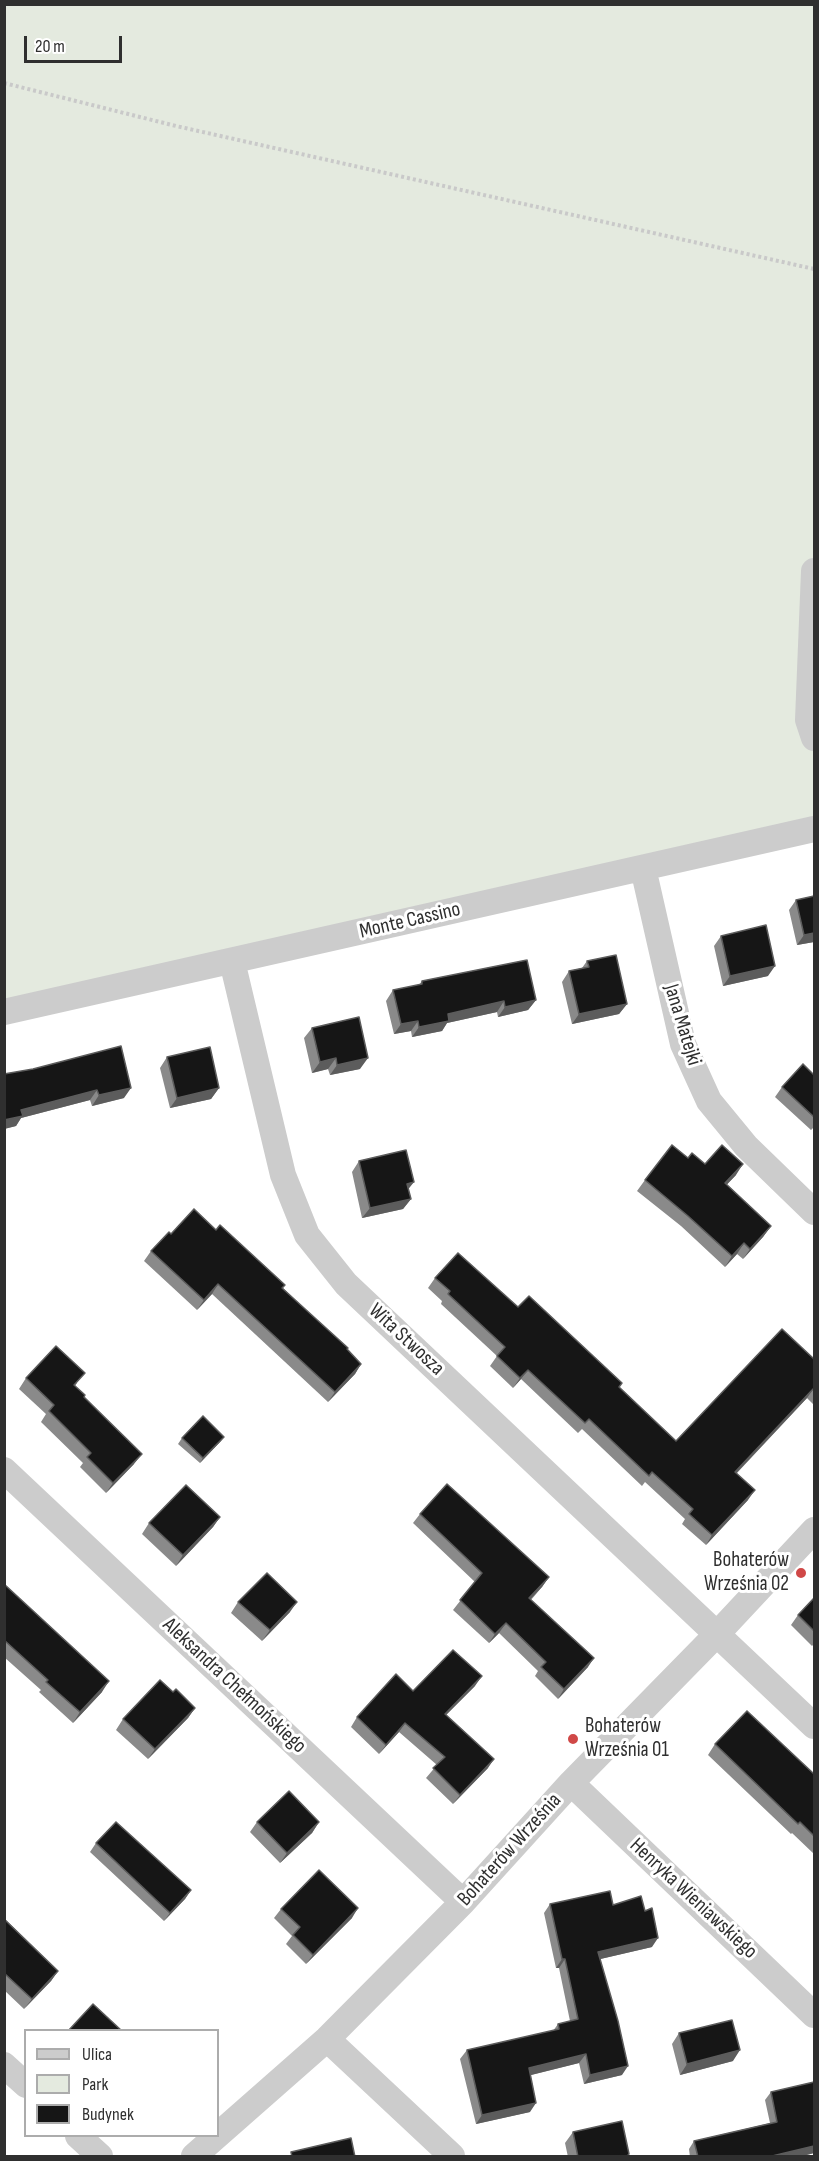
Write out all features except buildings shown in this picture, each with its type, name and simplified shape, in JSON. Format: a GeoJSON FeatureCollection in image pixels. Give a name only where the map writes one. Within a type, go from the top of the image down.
{"type":"FeatureCollection","features":[{"type":"Feature","properties":{"kind":"street"},"geometry":{"type":"LineString","coordinates":[[814,571],[808,720],[814,738]]}},
{"type":"Feature","properties":{"kind":"street","name":"Monte Cassino"},"geometry":{"type":"LineString","coordinates":[[4,1012],[814,829]]}},
{"type":"Feature","properties":{"kind":"street","name":"Jana Matejki"},"geometry":{"type":"LineString","coordinates":[[643,868],[683,1044],[709,1101],[746,1146],[814,1212]]}},
{"type":"Feature","properties":{"kind":"street","name":"Wita Stwosza"},"geometry":{"type":"LineString","coordinates":[[232,961],[283,1175],[307,1235],[346,1284],[814,1726]]}},
{"type":"Feature","properties":{"kind":"street","name":"Aleksandra Chełmońskiego"},"geometry":{"type":"LineString","coordinates":[[4,1470],[463,1902]]}},
{"type":"Feature","properties":{"kind":"street","name":"Bohaterów Września"},"geometry":{"type":"LineString","coordinates":[[219,2135],[327,2039],[463,1902],[571,1784],[717,1634],[814,1530]]}},
{"type":"Feature","properties":{"kind":"street","name":"Henryka Wieniawskiego"},"geometry":{"type":"LineString","coordinates":[[571,1784],[814,2015]]}},
{"type":"Feature","properties":{"kind":"street"},"geometry":{"type":"LineString","coordinates":[[327,2039],[452,2157]]}},
{"type":"Feature","properties":{"kind":"street"},"geometry":{"type":"LineString","coordinates":[[4,2065],[24,2083]]}},
{"type":"Feature","properties":{"kind":"street"},"geometry":{"type":"LineString","coordinates":[[79,2137],[100,2157]]}},
{"type":"Feature","properties":{"kind":"street","name":"Bohaterów Września"},"geometry":{"type":"LineString","coordinates":[[194,2157],[217,2137]]}},
{"type":"Feature","properties":{"kind":"path"},"geometry":{"type":"LineString","coordinates":[[4,82],[187,129],[814,269]]}},
{"type":"Feature","properties":{"kind":"green space"},"geometry":{"type":"Polygon","coordinates":[[[4,5],[814,5],[814,829],[5,1010],[4,5]]]}},
{"type":"Feature","properties":{"kind":"place","name":"Bohaterów Września 02"},"geometry":{"type":"Point","coordinates":[801,1573]}},
{"type":"Feature","properties":{"kind":"place","name":"Bohaterów Września 01"},"geometry":{"type":"Point","coordinates":[573,1739]}}]}
